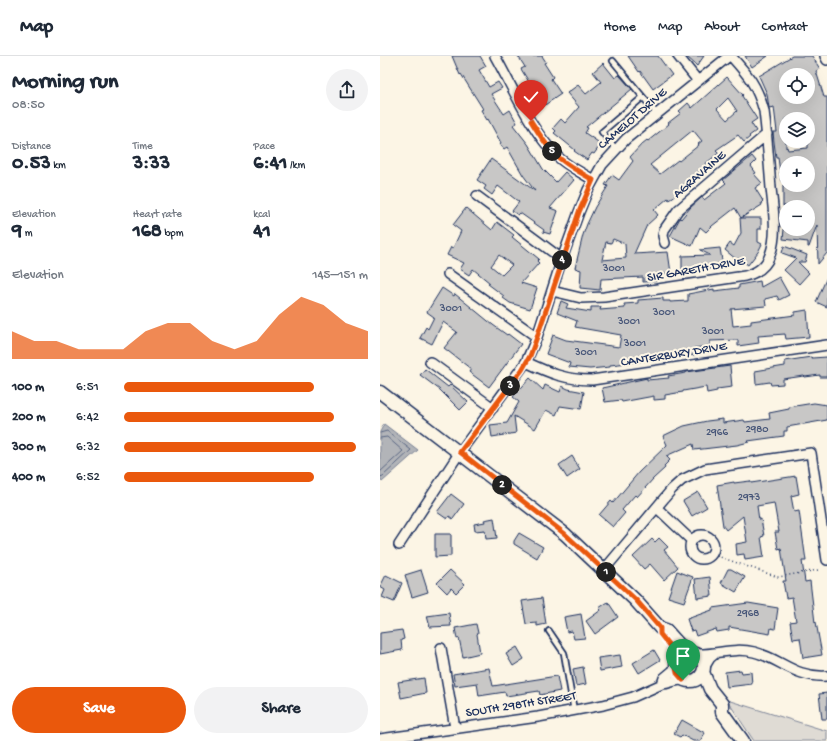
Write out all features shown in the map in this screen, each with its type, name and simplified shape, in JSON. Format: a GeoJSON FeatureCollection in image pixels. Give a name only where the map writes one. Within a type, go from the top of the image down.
{"type":"FeatureCollection","features":[{"type":"Feature","properties":{"kind":"main road"},"geometry":{"type":"LineString","coordinates":[[380,392],[565,534],[636,600],[660,628],[666,630],[683,648],[702,659],[710,689],[722,704],[722,712]]}},
{"type":"Feature","properties":{"kind":"main road"},"geometry":{"type":"LineString","coordinates":[[660,628],[660,634],[672,649],[677,673],[697,687],[715,709],[722,712],[742,741]]}},
{"type":"Feature","properties":{"kind":"main road"},"geometry":{"type":"LineString","coordinates":[[676,666],[681,656],[685,653],[694,654]]}},
{"type":"Feature","properties":{"kind":"main road"},"geometry":{"type":"LineString","coordinates":[[686,680],[697,679],[704,670]]}},
{"type":"Feature","properties":{"kind":"street"},"geometry":{"type":"LineString","coordinates":[[495,56],[531,121],[546,143],[563,161],[593,180]]}},
{"type":"Feature","properties":{"kind":"street"},"geometry":{"type":"LineString","coordinates":[[678,56],[698,81]]}},
{"type":"Feature","properties":{"kind":"street","name":"CAMELOT DRIVE"},"geometry":{"type":"LineString","coordinates":[[399,545],[460,452],[526,362],[537,337],[579,212],[593,180],[602,165],[626,139],[730,56]]}},
{"type":"Feature","properties":{"kind":"street","name":"SIR GARETH DRIVE"},"geometry":{"type":"LineString","coordinates":[[552,291],[581,298],[610,297],[750,275],[760,270],[770,256],[774,237],[764,110],[760,95],[748,76],[730,56]]}},
{"type":"Feature","properties":{"kind":"street"},"geometry":{"type":"LineString","coordinates":[[825,56],[827,60]]}},
{"type":"Feature","properties":{"kind":"street","name":"AGRAVAINE"},"geometry":{"type":"LineString","coordinates":[[665,243],[663,236],[665,228],[678,210],[766,134]]}},
{"type":"Feature","properties":{"kind":"street"},"geometry":{"type":"LineString","coordinates":[[476,196],[562,259]]}},
{"type":"Feature","properties":{"kind":"street"},"geometry":{"type":"LineString","coordinates":[[448,274],[537,337]]}},
{"type":"Feature","properties":{"kind":"street","name":"CANTERBURY DRIVE"},"geometry":{"type":"LineString","coordinates":[[526,362],[566,378],[592,380],[827,345]]}},
{"type":"Feature","properties":{"kind":"street"},"geometry":{"type":"LineString","coordinates":[[430,362],[493,408]]}},
{"type":"Feature","properties":{"kind":"street"},"geometry":{"type":"LineString","coordinates":[[604,570],[672,489],[682,480],[705,469],[811,453],[827,560]]}},
{"type":"Feature","properties":{"kind":"street"},"geometry":{"type":"LineString","coordinates":[[657,508],[692,540]]}},
{"type":"Feature","properties":{"kind":"street"},"geometry":{"type":"LineString","coordinates":[[441,648],[455,728]]}},
{"type":"Feature","properties":{"kind":"street"},"geometry":{"type":"LineString","coordinates":[[694,654],[708,654],[736,650],[755,652],[792,670],[812,675],[827,676]]}},
{"type":"Feature","properties":{"kind":"street"},"geometry":{"type":"LineString","coordinates":[[704,670],[710,658],[716,653]]}},
{"type":"Feature","properties":{"kind":"street","name":"SOUTH 298TH STREET"},"geometry":{"type":"LineString","coordinates":[[662,684],[664,678],[676,666]]}},
{"type":"Feature","properties":{"kind":"street","name":"SOUTH 298TH STREET"},"geometry":{"type":"LineString","coordinates":[[380,739],[574,710],[621,701],[662,684],[667,684],[680,679],[686,680]]}},
{"type":"Feature","properties":{"kind":"lane"},"geometry":{"type":"LineString","coordinates":[[614,62],[658,114]]}},
{"type":"Feature","properties":{"kind":"lane"},"geometry":{"type":"LineString","coordinates":[[616,149],[602,132],[643,97]]}},
{"type":"Feature","properties":{"kind":"lane"},"geometry":{"type":"LineString","coordinates":[[549,631],[564,653],[574,710]]}},
{"type":"Feature","properties":{"kind":"path"},"geometry":{"type":"LineString","coordinates":[[717,556],[778,577],[818,570]]}},
{"type":"Feature","properties":{"kind":"shaded area"},"geometry":{"type":"Polygon","coordinates":[[[727,700],[827,731],[827,741],[754,741],[727,700]]]}},
{"type":"Feature","properties":{"kind":"water"},"geometry":{"type":"Polygon","coordinates":[[[384,424],[418,450],[382,482],[380,479],[380,432],[384,424]]]}},
{"type":"Feature","properties":{"kind":"building"},"geometry":{"type":"Polygon","coordinates":[[[452,56],[480,56],[486,66],[479,70],[489,87],[498,82],[502,88],[491,94],[504,114],[510,110],[517,123],[513,125],[528,144],[543,169],[556,182],[565,172],[574,180],[550,208],[558,211],[550,234],[543,232],[544,230],[520,213],[518,215],[512,211],[519,202],[498,186],[492,195],[484,189],[486,186],[477,180],[491,159],[535,191],[523,175],[507,147],[504,149],[500,144],[501,143],[488,119],[487,120],[481,110],[483,109],[461,74],[460,75],[452,56]]]}},
{"type":"Feature","properties":{"kind":"building"},"geometry":{"type":"Polygon","coordinates":[[[518,56],[542,56],[546,62],[544,63],[553,77],[551,79],[561,94],[542,107],[532,92],[530,93],[525,86],[529,82],[521,69],[525,67],[518,56]]]}},
{"type":"Feature","properties":{"kind":"building"},"geometry":{"type":"Polygon","coordinates":[[[628,56],[658,56],[672,75],[653,89],[628,56]]]}},
{"type":"Feature","properties":{"kind":"building"},"geometry":{"type":"Polygon","coordinates":[[[686,56],[704,56],[697,66],[686,56]]]}},
{"type":"Feature","properties":{"kind":"building"},"geometry":{"type":"Polygon","coordinates":[[[745,56],[768,56],[752,67],[745,56]]]}},
{"type":"Feature","properties":{"kind":"building"},"geometry":{"type":"Polygon","coordinates":[[[792,56],[812,56],[820,69],[816,71],[824,97],[827,97],[827,253],[818,264],[817,225],[815,230],[815,200],[783,200],[783,192],[815,192],[815,156],[779,156],[779,165],[778,157],[776,157],[773,132],[777,132],[774,107],[769,108],[767,94],[759,76],[792,56]]]}},
{"type":"Feature","properties":{"kind":"building"},"geometry":{"type":"Polygon","coordinates":[[[603,63],[615,78],[619,75],[632,89],[586,127],[588,128],[585,133],[601,144],[594,154],[592,153],[587,160],[574,151],[575,150],[554,133],[556,131],[553,128],[561,119],[565,123],[579,107],[567,93],[578,85],[586,94],[601,82],[593,72],[603,63]]]}},
{"type":"Feature","properties":{"kind":"building"},"geometry":{"type":"Polygon","coordinates":[[[727,77],[743,95],[742,96],[757,119],[751,123],[756,131],[744,142],[738,135],[716,150],[719,153],[705,164],[706,166],[692,178],[693,179],[680,188],[681,191],[669,200],[668,198],[654,210],[658,215],[647,225],[634,254],[668,252],[671,273],[656,274],[657,281],[643,282],[643,277],[601,279],[600,290],[580,288],[581,270],[575,268],[583,235],[595,207],[608,186],[605,185],[612,175],[619,180],[633,161],[630,157],[642,144],[647,140],[648,141],[681,113],[679,111],[688,103],[692,108],[727,77]],[[728,98],[717,109],[727,120],[737,111],[728,98]],[[693,130],[650,165],[660,174],[678,160],[679,161],[702,141],[693,130]],[[613,239],[611,243],[606,242],[602,260],[626,258],[625,244],[613,239]]]}},
{"type":"Feature","properties":{"kind":"building"},"geometry":{"type":"Polygon","coordinates":[[[752,156],[756,161],[751,166],[756,173],[754,174],[762,183],[755,188],[763,201],[761,203],[762,205],[741,218],[735,208],[706,232],[700,227],[692,246],[670,236],[680,218],[681,219],[690,208],[702,197],[704,200],[726,183],[723,180],[752,156]]]}},
{"type":"Feature","properties":{"kind":"building"},"geometry":{"type":"Polygon","coordinates":[[[466,208],[492,230],[497,222],[514,235],[512,237],[539,259],[537,261],[539,263],[521,283],[537,288],[530,309],[510,303],[473,269],[469,275],[460,269],[464,263],[447,255],[451,247],[453,248],[461,231],[453,225],[466,208]],[[499,255],[491,266],[502,275],[512,265],[499,255]]]}},
{"type":"Feature","properties":{"kind":"building"},"geometry":{"type":"Polygon","coordinates":[[[740,218],[761,218],[761,229],[758,229],[758,242],[762,244],[748,265],[738,258],[737,260],[725,250],[730,243],[734,246],[741,233],[740,218]]]}},
{"type":"Feature","properties":{"kind":"building"},"geometry":{"type":"Polygon","coordinates":[[[783,236],[813,236],[809,247],[808,242],[783,239],[783,236]]]}},
{"type":"Feature","properties":{"kind":"building"},"geometry":{"type":"Polygon","coordinates":[[[784,246],[807,255],[805,262],[798,262],[809,273],[799,284],[784,270],[796,258],[782,253],[784,246]]]}},
{"type":"Feature","properties":{"kind":"building"},"geometry":{"type":"Polygon","coordinates":[[[720,248],[723,267],[682,272],[682,256],[710,255],[700,250],[720,248]]]}},
{"type":"Feature","properties":{"kind":"building"},"geometry":{"type":"Polygon","coordinates":[[[779,277],[789,295],[779,300],[777,296],[765,299],[766,306],[731,309],[733,326],[751,324],[751,321],[795,315],[795,312],[807,310],[809,337],[786,339],[785,334],[758,336],[759,343],[738,346],[738,340],[710,341],[710,346],[694,348],[695,355],[684,356],[683,353],[662,356],[662,353],[644,356],[645,361],[590,369],[569,367],[570,363],[546,354],[553,335],[566,340],[619,347],[621,335],[575,327],[577,321],[557,313],[561,301],[568,304],[566,308],[591,312],[591,307],[601,307],[600,310],[625,308],[624,304],[638,303],[638,300],[663,298],[663,301],[670,302],[688,301],[688,294],[714,289],[714,291],[739,288],[739,285],[760,281],[761,287],[779,277]]]}},
{"type":"Feature","properties":{"kind":"building"},"geometry":{"type":"Polygon","coordinates":[[[827,277],[827,307],[816,302],[827,277]]]}},
{"type":"Feature","properties":{"kind":"building"},"geometry":{"type":"Polygon","coordinates":[[[442,288],[454,296],[455,294],[493,325],[521,344],[489,387],[469,372],[471,369],[444,348],[457,332],[443,322],[432,344],[420,338],[426,327],[428,329],[434,317],[427,312],[442,288]]]}},
{"type":"Feature","properties":{"kind":"building"},"geometry":{"type":"Polygon","coordinates":[[[811,357],[827,357],[827,377],[820,377],[820,375],[804,376],[783,379],[783,384],[771,385],[770,382],[756,384],[755,371],[785,366],[785,361],[811,357]]]}},
{"type":"Feature","properties":{"kind":"building"},"geometry":{"type":"Polygon","coordinates":[[[730,366],[732,387],[717,389],[717,391],[707,393],[706,387],[683,391],[665,395],[665,399],[654,400],[654,396],[622,402],[621,400],[605,402],[602,388],[647,378],[647,380],[669,378],[668,376],[686,372],[730,366]]]}},
{"type":"Feature","properties":{"kind":"building"},"geometry":{"type":"Polygon","coordinates":[[[425,369],[448,387],[450,385],[468,402],[460,410],[440,390],[420,375],[425,369]]]}},
{"type":"Feature","properties":{"kind":"building"},"geometry":{"type":"Polygon","coordinates":[[[530,378],[543,390],[545,385],[560,392],[562,386],[568,389],[584,392],[581,409],[560,406],[556,415],[546,410],[535,429],[514,416],[516,433],[492,437],[490,425],[507,423],[519,402],[513,397],[530,378]]]}},
{"type":"Feature","properties":{"kind":"building"},"geometry":{"type":"Polygon","coordinates":[[[814,403],[827,405],[827,420],[787,427],[787,431],[784,431],[784,436],[748,441],[749,442],[737,445],[694,450],[693,444],[666,456],[670,460],[664,466],[665,468],[637,497],[635,495],[622,510],[625,513],[613,527],[599,515],[611,501],[613,503],[639,472],[667,445],[663,436],[684,426],[707,421],[723,419],[723,423],[744,420],[745,422],[770,419],[769,413],[789,409],[789,407],[814,403]]]}},
{"type":"Feature","properties":{"kind":"building"},"geometry":{"type":"Polygon","coordinates":[[[572,456],[580,469],[567,478],[559,465],[572,456]]]}},
{"type":"Feature","properties":{"kind":"building"},"geometry":{"type":"Polygon","coordinates":[[[796,476],[799,494],[791,496],[794,512],[799,511],[806,561],[802,561],[805,582],[810,581],[815,623],[816,622],[822,655],[803,658],[800,638],[793,639],[790,622],[796,621],[792,597],[786,598],[783,581],[786,581],[781,548],[778,549],[775,532],[779,532],[774,503],[757,506],[759,520],[761,519],[764,536],[761,537],[764,557],[745,560],[744,554],[737,555],[736,544],[747,542],[743,516],[726,530],[723,526],[717,485],[750,481],[751,483],[796,476]]]}},
{"type":"Feature","properties":{"kind":"building"},"geometry":{"type":"Polygon","coordinates":[[[698,492],[707,507],[692,516],[683,501],[698,492]]]}},
{"type":"Feature","properties":{"kind":"building"},"geometry":{"type":"Polygon","coordinates":[[[451,494],[464,504],[453,519],[449,516],[447,519],[437,512],[451,494]]]}},
{"type":"Feature","properties":{"kind":"building"},"geometry":{"type":"Polygon","coordinates":[[[494,518],[497,538],[486,539],[485,530],[475,531],[474,524],[485,522],[484,520],[494,518]]]}},
{"type":"Feature","properties":{"kind":"building"},"geometry":{"type":"Polygon","coordinates":[[[519,533],[543,547],[537,558],[514,544],[514,541],[519,533]]]}},
{"type":"Feature","properties":{"kind":"building"},"geometry":{"type":"Polygon","coordinates":[[[435,534],[451,534],[451,556],[435,557],[435,534]]]}},
{"type":"Feature","properties":{"kind":"building"},"geometry":{"type":"Polygon","coordinates":[[[659,538],[668,547],[664,550],[678,567],[664,580],[650,564],[644,569],[633,557],[652,539],[655,542],[659,538]]]}},
{"type":"Feature","properties":{"kind":"building"},"geometry":{"type":"Polygon","coordinates":[[[728,569],[731,569],[745,577],[736,592],[721,583],[728,569]]]}},
{"type":"Feature","properties":{"kind":"building"},"geometry":{"type":"Polygon","coordinates":[[[421,570],[428,592],[412,597],[405,575],[421,570]]]}},
{"type":"Feature","properties":{"kind":"building"},"geometry":{"type":"Polygon","coordinates":[[[450,570],[465,584],[456,593],[451,588],[447,593],[437,583],[450,570]]]}},
{"type":"Feature","properties":{"kind":"building"},"geometry":{"type":"Polygon","coordinates":[[[677,571],[693,577],[684,602],[668,597],[677,571]]]}},
{"type":"Feature","properties":{"kind":"building"},"geometry":{"type":"Polygon","coordinates":[[[386,575],[402,583],[394,602],[382,597],[385,590],[380,587],[386,575]]]}},
{"type":"Feature","properties":{"kind":"building"},"geometry":{"type":"Polygon","coordinates":[[[710,577],[712,596],[697,598],[695,579],[710,577]]]}},
{"type":"Feature","properties":{"kind":"building"},"geometry":{"type":"Polygon","coordinates":[[[542,598],[546,624],[537,626],[537,623],[526,624],[522,601],[542,598]]]}},
{"type":"Feature","properties":{"kind":"building"},"geometry":{"type":"Polygon","coordinates":[[[608,602],[618,617],[595,634],[586,621],[601,610],[599,608],[608,602]]]}},
{"type":"Feature","properties":{"kind":"building"},"geometry":{"type":"Polygon","coordinates":[[[748,603],[778,608],[775,629],[771,628],[770,634],[729,627],[729,630],[717,632],[716,629],[696,636],[694,630],[691,631],[687,619],[712,610],[712,608],[748,603]]]}},
{"type":"Feature","properties":{"kind":"building"},"geometry":{"type":"Polygon","coordinates":[[[449,613],[451,626],[430,627],[427,616],[449,613]]]}},
{"type":"Feature","properties":{"kind":"building"},"geometry":{"type":"Polygon","coordinates":[[[581,614],[585,638],[574,639],[572,631],[567,632],[564,617],[581,614]]]}},
{"type":"Feature","properties":{"kind":"building"},"geometry":{"type":"Polygon","coordinates":[[[476,624],[480,653],[463,657],[455,628],[476,624]]]}},
{"type":"Feature","properties":{"kind":"building"},"geometry":{"type":"Polygon","coordinates":[[[402,630],[404,639],[401,640],[402,650],[380,654],[380,633],[402,630]]]}},
{"type":"Feature","properties":{"kind":"building"},"geometry":{"type":"Polygon","coordinates":[[[517,647],[524,659],[513,666],[506,654],[517,647]]]}},
{"type":"Feature","properties":{"kind":"building"},"geometry":{"type":"Polygon","coordinates":[[[654,650],[660,660],[639,673],[633,663],[654,650]]]}},
{"type":"Feature","properties":{"kind":"building"},"geometry":{"type":"Polygon","coordinates":[[[620,655],[622,667],[600,671],[598,658],[620,655]]]}},
{"type":"Feature","properties":{"kind":"building"},"geometry":{"type":"Polygon","coordinates":[[[583,667],[586,684],[576,686],[573,669],[583,667]]]}},
{"type":"Feature","properties":{"kind":"building"},"geometry":{"type":"Polygon","coordinates":[[[489,668],[493,686],[557,676],[560,691],[540,695],[539,691],[506,696],[505,692],[479,696],[477,683],[455,686],[453,674],[489,668]]]}},
{"type":"Feature","properties":{"kind":"building"},"geometry":{"type":"Polygon","coordinates":[[[741,670],[742,673],[751,672],[752,684],[727,687],[725,672],[741,670]]]}},
{"type":"Feature","properties":{"kind":"building"},"geometry":{"type":"Polygon","coordinates":[[[424,678],[426,693],[401,698],[398,682],[424,678]]]}},
{"type":"Feature","properties":{"kind":"building"},"geometry":{"type":"Polygon","coordinates":[[[827,693],[827,719],[822,719],[819,694],[827,693]]]}},
{"type":"Feature","properties":{"kind":"building"},"geometry":{"type":"Polygon","coordinates":[[[682,720],[705,733],[700,741],[693,741],[682,735],[680,737],[674,734],[682,720]]]}},
{"type":"Feature","properties":{"kind":"route"},"geometry":{"type":"LineString","coordinates":[[531,121],[551,150],[557,156],[593,180],[579,212],[562,259],[530,356],[518,375],[460,452],[565,534],[636,600],[660,628],[660,634],[672,649],[674,654],[677,673],[683,680]]}}]}
